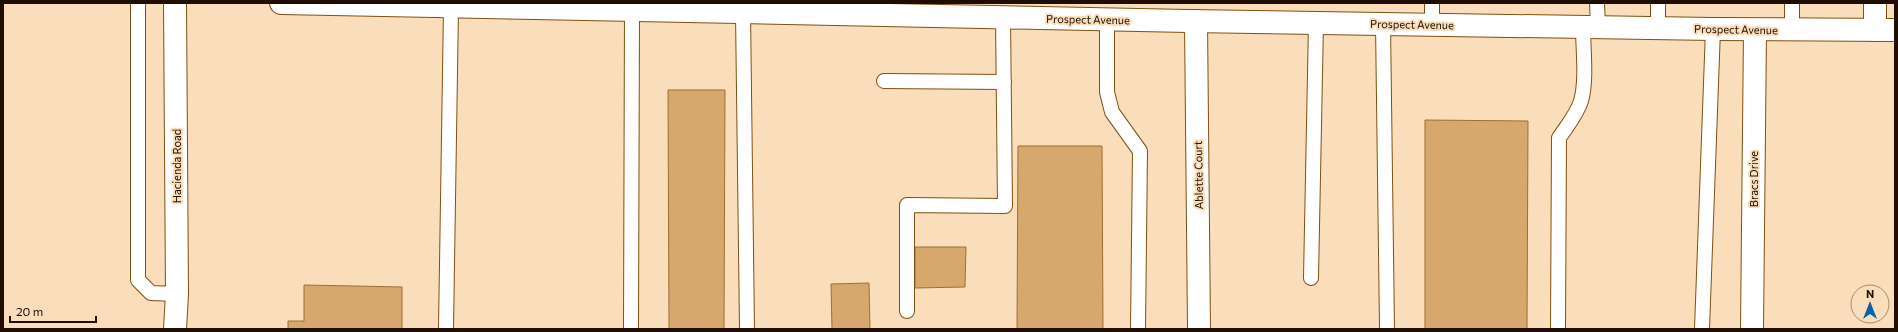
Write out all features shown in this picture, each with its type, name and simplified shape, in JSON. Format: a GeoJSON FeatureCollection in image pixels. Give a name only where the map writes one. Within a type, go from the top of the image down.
{"type":"FeatureCollection","features":[{"type":"Feature","properties":{"kind":"main road","name":"Hacienda Road"},"geometry":{"type":"LineString","coordinates":[[175,3],[177,294],[175,329]]}},
{"type":"Feature","properties":{"kind":"main road","name":"Prospect Avenue"},"geometry":{"type":"LineString","coordinates":[[281,3],[451,7],[565,6],[632,10],[743,12],[780,8],[912,9],[1003,17],[1754,30],[1885,30]]}},
{"type":"Feature","properties":{"kind":"main road"},"geometry":{"type":"LineString","coordinates":[[1875,3],[1885,30]]}},
{"type":"Feature","properties":{"kind":"main road","name":"Ablette Court"},"geometry":{"type":"LineString","coordinates":[[1196,21],[1199,329]]}},
{"type":"Feature","properties":{"kind":"main road","name":"Bracs Drive"},"geometry":{"type":"LineString","coordinates":[[1752,329],[1754,30]]}},
{"type":"Feature","properties":{"kind":"lane"},"geometry":{"type":"LineString","coordinates":[[138,3],[138,280],[151,293],[177,294]]}},
{"type":"Feature","properties":{"kind":"lane"},"geometry":{"type":"LineString","coordinates":[[1432,3],[1432,24]]}},
{"type":"Feature","properties":{"kind":"lane"},"geometry":{"type":"LineString","coordinates":[[1558,329],[1559,138],[1575,114],[1581,100],[1590,27],[1597,3]]}},
{"type":"Feature","properties":{"kind":"lane"},"geometry":{"type":"LineString","coordinates":[[1658,3],[1658,28]]}},
{"type":"Feature","properties":{"kind":"lane"},"geometry":{"type":"LineString","coordinates":[[1792,3],[1792,30]]}},
{"type":"Feature","properties":{"kind":"lane"},"geometry":{"type":"LineString","coordinates":[[446,329],[451,7]]}},
{"type":"Feature","properties":{"kind":"lane"},"geometry":{"type":"LineString","coordinates":[[631,329],[632,10]]}},
{"type":"Feature","properties":{"kind":"lane"},"geometry":{"type":"LineString","coordinates":[[743,12],[747,329]]}},
{"type":"Feature","properties":{"kind":"lane"},"geometry":{"type":"LineString","coordinates":[[907,311],[907,205],[1005,206],[1003,17]]}},
{"type":"Feature","properties":{"kind":"lane"},"geometry":{"type":"LineString","coordinates":[[1107,19],[1107,92],[1112,112],[1140,151],[1138,329]]}},
{"type":"Feature","properties":{"kind":"lane"},"geometry":{"type":"LineString","coordinates":[[1311,278],[1316,22]]}},
{"type":"Feature","properties":{"kind":"lane"},"geometry":{"type":"LineString","coordinates":[[1383,24],[1387,329]]}},
{"type":"Feature","properties":{"kind":"lane"},"geometry":{"type":"LineString","coordinates":[[1702,329],[1713,29]]}},
{"type":"Feature","properties":{"kind":"lane"},"geometry":{"type":"LineString","coordinates":[[884,82],[1004,82]]}},
{"type":"Feature","properties":{"kind":"building"},"geometry":{"type":"Polygon","coordinates":[[[668,90],[725,90],[724,329],[669,329],[668,90]]]}},
{"type":"Feature","properties":{"kind":"building"},"geometry":{"type":"Polygon","coordinates":[[[1425,120],[1528,121],[1527,329],[1425,329],[1425,120]]]}},
{"type":"Feature","properties":{"kind":"building"},"geometry":{"type":"Polygon","coordinates":[[[1018,146],[1102,146],[1103,329],[1017,329],[1018,146]]]}},
{"type":"Feature","properties":{"kind":"building"},"geometry":{"type":"Polygon","coordinates":[[[915,247],[966,247],[965,287],[915,288],[915,247]]]}},
{"type":"Feature","properties":{"kind":"building"},"geometry":{"type":"Polygon","coordinates":[[[869,283],[870,329],[832,329],[831,284],[869,283]]]}},
{"type":"Feature","properties":{"kind":"building"},"geometry":{"type":"Polygon","coordinates":[[[304,285],[402,287],[402,329],[288,329],[288,321],[304,321],[304,285]]]}}]}
